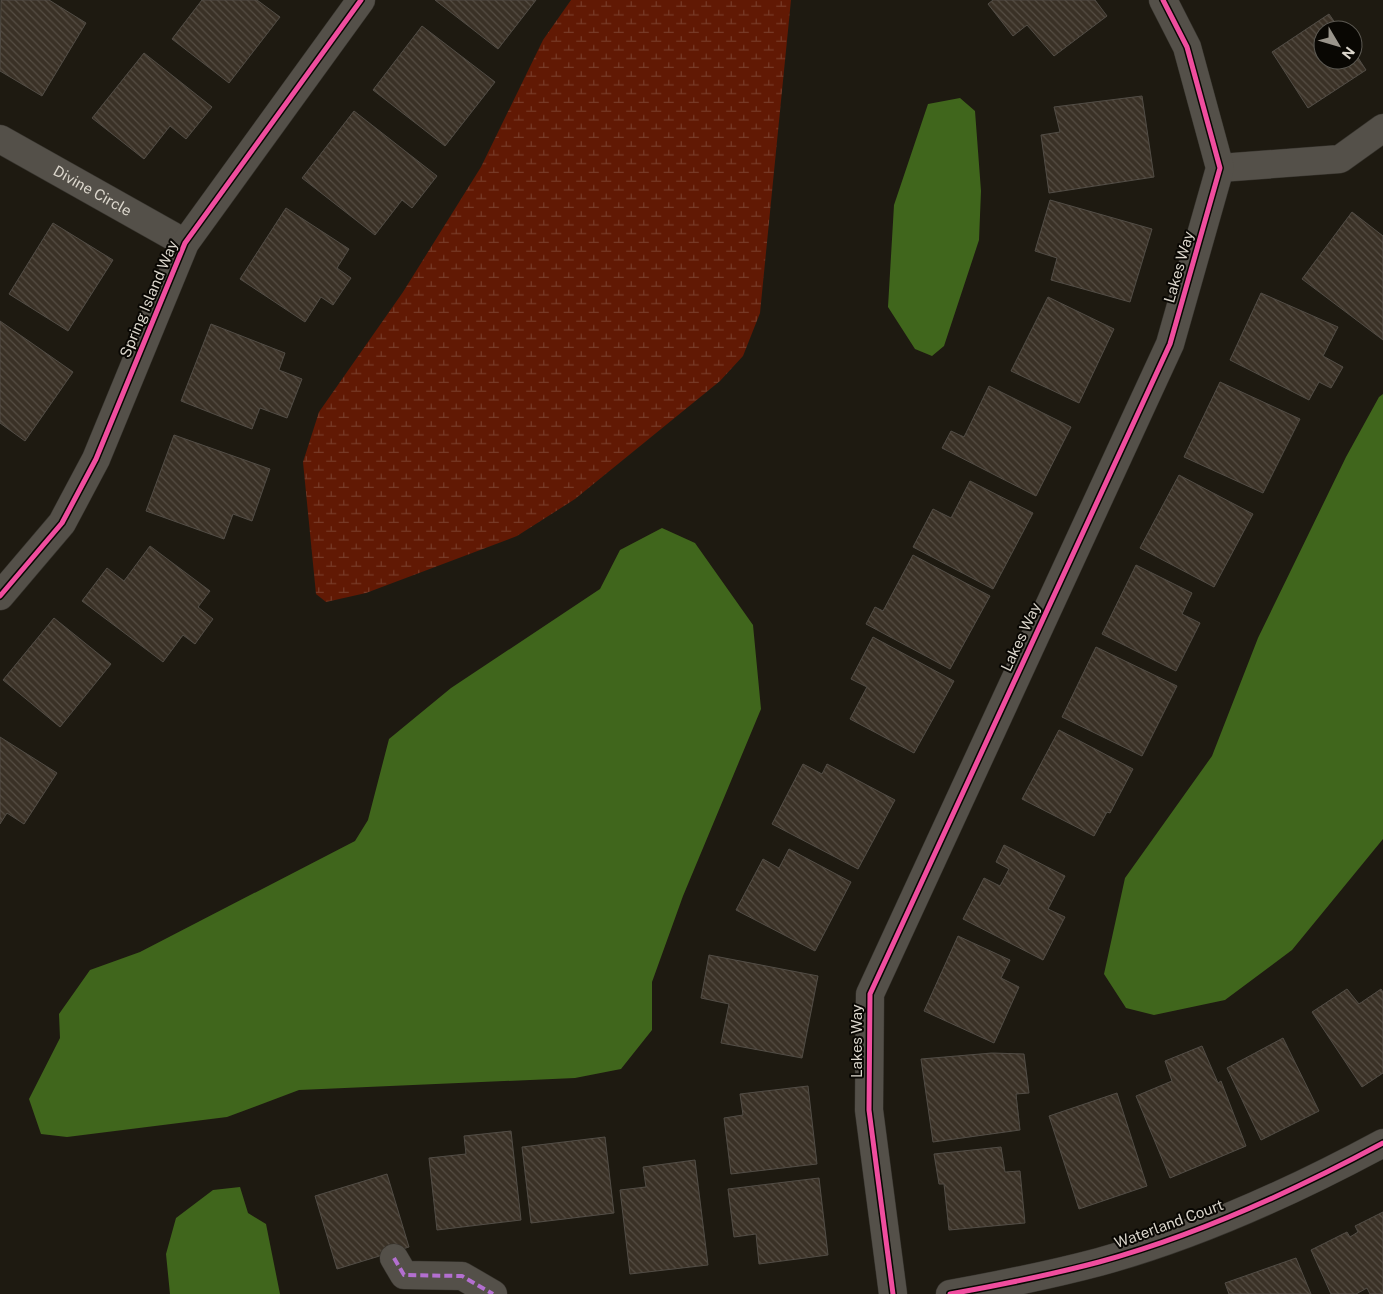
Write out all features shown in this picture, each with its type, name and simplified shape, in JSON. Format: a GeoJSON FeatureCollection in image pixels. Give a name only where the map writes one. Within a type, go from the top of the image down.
{"type":"FeatureCollection","features":[{"type":"Feature","properties":{"kind":"street","name":"Spring Island Way"},"geometry":{"type":"LineString","coordinates":[[0,596],[62,523],[96,459],[185,243],[360,0]]}},
{"type":"Feature","properties":{"kind":"street"},"geometry":{"type":"LineString","coordinates":[[1163,0],[1187,47],[1220,168],[1340,159],[1383,128]]}},
{"type":"Feature","properties":{"kind":"street","name":"Divine Circle"},"geometry":{"type":"LineString","coordinates":[[0,139],[185,243]]}},
{"type":"Feature","properties":{"kind":"street","name":"Lakes Way"},"geometry":{"type":"LineString","coordinates":[[893,1294],[869,1110],[870,994],[1170,344],[1220,168]]}},
{"type":"Feature","properties":{"kind":"street","name":"Waterland Court"},"geometry":{"type":"LineString","coordinates":[[950,1294],[1090,1264],[1138,1250],[1255,1205],[1344,1164],[1383,1142]]}},
{"type":"Feature","properties":{"kind":"street"},"geometry":{"type":"LineString","coordinates":[[394,1258],[404,1275],[462,1276],[493,1294]]}},
{"type":"Feature","properties":{"kind":"green space"},"geometry":{"type":"Polygon","coordinates":[[[571,0],[791,0],[760,313],[743,356],[720,381],[575,499],[517,536],[366,593],[326,602],[316,594],[303,462],[319,412],[403,292],[481,167],[543,40],[571,0]]]}},
{"type":"Feature","properties":{"kind":"shaded area"},"geometry":{"type":"Polygon","coordinates":[[[960,98],[975,111],[981,191],[979,240],[944,346],[932,356],[915,349],[888,307],[894,205],[928,104],[960,98]]]}},
{"type":"Feature","properties":{"kind":"shaded area"},"geometry":{"type":"Polygon","coordinates":[[[1383,394],[1383,839],[1292,950],[1225,1000],[1154,1015],[1126,1008],[1104,974],[1125,878],[1212,756],[1258,638],[1346,457],[1379,397],[1383,394]]]}},
{"type":"Feature","properties":{"kind":"shaded area"},"geometry":{"type":"Polygon","coordinates":[[[662,528],[695,543],[753,625],[761,709],[683,896],[652,982],[652,1030],[621,1069],[575,1078],[299,1090],[227,1117],[67,1137],[41,1134],[29,1099],[60,1038],[59,1014],[90,970],[140,952],[355,841],[368,820],[389,739],[451,688],[600,589],[620,550],[662,528]]]}},
{"type":"Feature","properties":{"kind":"shaded area"},"geometry":{"type":"Polygon","coordinates":[[[240,1187],[248,1213],[266,1224],[280,1294],[170,1294],[166,1254],[176,1218],[213,1190],[240,1187]]]}},
{"type":"Feature","properties":{"kind":"building"},"geometry":{"type":"Polygon","coordinates":[[[1,0],[49,0],[86,23],[42,96],[0,71],[1,0]]]}},
{"type":"Feature","properties":{"kind":"building"},"geometry":{"type":"Polygon","coordinates":[[[202,0],[257,0],[280,17],[229,83],[172,39],[202,0]]]}},
{"type":"Feature","properties":{"kind":"building"},"geometry":{"type":"Polygon","coordinates":[[[435,0],[536,0],[498,49],[435,0]]]}},
{"type":"Feature","properties":{"kind":"building"},"geometry":{"type":"Polygon","coordinates":[[[993,0],[1095,0],[1107,16],[1054,56],[1027,25],[1013,36],[988,4],[993,0]]]}},
{"type":"Feature","properties":{"kind":"building"},"geometry":{"type":"Polygon","coordinates":[[[1329,14],[1333,20],[1320,20],[1329,14]]]}},
{"type":"Feature","properties":{"kind":"building"},"geometry":{"type":"Polygon","coordinates":[[[1313,25],[1313,70],[1363,70],[1363,65],[1366,70],[1308,108],[1272,52],[1313,25]]]}},
{"type":"Feature","properties":{"kind":"building"},"geometry":{"type":"Polygon","coordinates":[[[422,26],[495,82],[445,146],[373,90],[422,26]]]}},
{"type":"Feature","properties":{"kind":"building"},"geometry":{"type":"Polygon","coordinates":[[[144,53],[212,107],[186,139],[170,126],[144,159],[92,118],[144,53]]]}},
{"type":"Feature","properties":{"kind":"building"},"geometry":{"type":"Polygon","coordinates":[[[1142,96],[1154,177],[1049,193],[1041,135],[1060,132],[1054,107],[1142,96]]]}},
{"type":"Feature","properties":{"kind":"building"},"geometry":{"type":"Polygon","coordinates":[[[354,111],[437,176],[412,208],[402,200],[375,235],[302,178],[354,111]]]}},
{"type":"Feature","properties":{"kind":"building"},"geometry":{"type":"Polygon","coordinates":[[[1050,200],[1152,229],[1130,302],[1051,280],[1057,258],[1035,251],[1050,200]]]}},
{"type":"Feature","properties":{"kind":"building"},"geometry":{"type":"Polygon","coordinates":[[[286,208],[349,249],[337,268],[351,278],[333,305],[321,297],[305,322],[240,279],[286,208]]]}},
{"type":"Feature","properties":{"kind":"building"},"geometry":{"type":"Polygon","coordinates":[[[1352,212],[1383,236],[1383,340],[1302,279],[1352,212]]]}},
{"type":"Feature","properties":{"kind":"building"},"geometry":{"type":"Polygon","coordinates":[[[53,223],[113,260],[68,331],[9,294],[53,223]]]}},
{"type":"Feature","properties":{"kind":"building"},"geometry":{"type":"Polygon","coordinates":[[[1261,293],[1338,327],[1323,356],[1343,367],[1331,388],[1319,382],[1309,400],[1230,360],[1261,293]]]}},
{"type":"Feature","properties":{"kind":"building"},"geometry":{"type":"Polygon","coordinates":[[[1048,297],[1114,329],[1079,403],[1011,371],[1048,297]]]}},
{"type":"Feature","properties":{"kind":"building"},"geometry":{"type":"Polygon","coordinates":[[[0,321],[73,372],[25,441],[0,423],[0,321]]]}},
{"type":"Feature","properties":{"kind":"building"},"geometry":{"type":"Polygon","coordinates":[[[211,324],[285,353],[279,370],[302,379],[287,418],[260,408],[252,429],[181,401],[211,324]]]}},
{"type":"Feature","properties":{"kind":"building"},"geometry":{"type":"Polygon","coordinates":[[[1220,382],[1300,419],[1263,493],[1184,457],[1220,382]]]}},
{"type":"Feature","properties":{"kind":"building"},"geometry":{"type":"Polygon","coordinates":[[[989,386],[1071,427],[1036,496],[942,448],[951,431],[964,437],[989,386]]]}},
{"type":"Feature","properties":{"kind":"building"},"geometry":{"type":"Polygon","coordinates":[[[174,435],[270,469],[252,521],[233,514],[224,539],[146,511],[174,435]]]}},
{"type":"Feature","properties":{"kind":"building"},"geometry":{"type":"Polygon","coordinates":[[[1179,475],[1253,514],[1214,587],[1140,548],[1179,475]]]}},
{"type":"Feature","properties":{"kind":"building"},"geometry":{"type":"Polygon","coordinates":[[[970,481],[1033,513],[993,589],[913,547],[933,509],[951,518],[970,481]]]}},
{"type":"Feature","properties":{"kind":"building"},"geometry":{"type":"Polygon","coordinates":[[[150,546],[210,591],[198,607],[213,619],[195,644],[183,635],[163,662],[82,601],[107,568],[124,581],[150,546]]]}},
{"type":"Feature","properties":{"kind":"building"},"geometry":{"type":"Polygon","coordinates":[[[913,555],[990,596],[950,669],[866,624],[875,607],[883,611],[913,555]]]}},
{"type":"Feature","properties":{"kind":"building"},"geometry":{"type":"Polygon","coordinates":[[[1136,565],[1192,593],[1182,614],[1200,623],[1176,671],[1102,634],[1136,565]]]}},
{"type":"Feature","properties":{"kind":"building"},"geometry":{"type":"Polygon","coordinates":[[[54,618],[111,664],[60,727],[3,680],[54,618]]]}},
{"type":"Feature","properties":{"kind":"building"},"geometry":{"type":"Polygon","coordinates":[[[873,637],[954,681],[914,753],[850,719],[867,687],[851,679],[873,637]]]}},
{"type":"Feature","properties":{"kind":"building"},"geometry":{"type":"Polygon","coordinates":[[[1096,647],[1177,686],[1142,756],[1062,717],[1096,647]]]}},
{"type":"Feature","properties":{"kind":"building"},"geometry":{"type":"Polygon","coordinates":[[[1059,730],[1133,769],[1110,813],[1107,812],[1094,836],[1022,799],[1059,730]]]}},
{"type":"Feature","properties":{"kind":"building"},"geometry":{"type":"Polygon","coordinates":[[[0,737],[57,773],[24,824],[7,813],[0,824],[0,737]]]}},
{"type":"Feature","properties":{"kind":"building"},"geometry":{"type":"Polygon","coordinates":[[[803,764],[822,774],[827,764],[895,800],[858,869],[772,824],[803,764]]]}},
{"type":"Feature","properties":{"kind":"building"},"geometry":{"type":"Polygon","coordinates":[[[1004,845],[1065,876],[1048,909],[1065,917],[1043,960],[963,919],[984,878],[1000,886],[1009,869],[996,862],[1004,845]]]}},
{"type":"Feature","properties":{"kind":"building"},"geometry":{"type":"Polygon","coordinates":[[[789,849],[851,882],[815,951],[736,910],[763,859],[779,868],[789,849]]]}},
{"type":"Feature","properties":{"kind":"building"},"geometry":{"type":"Polygon","coordinates":[[[958,936],[1010,960],[1001,978],[1019,987],[994,1043],[924,1011],[958,936]]]}},
{"type":"Feature","properties":{"kind":"building"},"geometry":{"type":"Polygon","coordinates":[[[709,955],[818,976],[802,1058],[721,1043],[729,1004],[701,998],[709,955]]]}},
{"type":"Feature","properties":{"kind":"building"},"geometry":{"type":"Polygon","coordinates":[[[1347,989],[1359,1004],[1381,989],[1383,992],[1383,1073],[1362,1087],[1312,1012],[1347,989]]]}},
{"type":"Feature","properties":{"kind":"building"},"geometry":{"type":"Polygon","coordinates":[[[1283,1038],[1319,1111],[1261,1140],[1227,1068],[1283,1038]]]}},
{"type":"Feature","properties":{"kind":"building"},"geometry":{"type":"Polygon","coordinates":[[[1202,1046],[1218,1083],[1221,1081],[1246,1146],[1170,1178],[1136,1096],[1172,1081],[1165,1061],[1202,1046]]]}},
{"type":"Feature","properties":{"kind":"building"},"geometry":{"type":"Polygon","coordinates":[[[992,1053],[1024,1054],[1029,1093],[1016,1094],[1020,1130],[933,1142],[921,1059],[992,1053]]]}},
{"type":"Feature","properties":{"kind":"building"},"geometry":{"type":"Polygon","coordinates":[[[808,1086],[817,1164],[731,1174],[724,1118],[743,1115],[740,1094],[808,1086]]]}},
{"type":"Feature","properties":{"kind":"building"},"geometry":{"type":"Polygon","coordinates":[[[1117,1093],[1147,1186],[1079,1209],[1049,1116],[1117,1093]]]}},
{"type":"Feature","properties":{"kind":"building"},"geometry":{"type":"Polygon","coordinates":[[[511,1131],[521,1220],[437,1230],[429,1158],[466,1154],[464,1136],[511,1131]]]}},
{"type":"Feature","properties":{"kind":"building"},"geometry":{"type":"Polygon","coordinates":[[[605,1137],[614,1213],[531,1223],[522,1147],[605,1137]]]}},
{"type":"Feature","properties":{"kind":"building"},"geometry":{"type":"Polygon","coordinates":[[[1001,1147],[1005,1172],[1020,1171],[1025,1223],[949,1230],[944,1184],[939,1184],[934,1154],[1001,1147]]]}},
{"type":"Feature","properties":{"kind":"building"},"geometry":{"type":"Polygon","coordinates":[[[695,1160],[708,1265],[630,1274],[620,1190],[646,1187],[643,1167],[695,1160]]]}},
{"type":"Feature","properties":{"kind":"building"},"geometry":{"type":"Polygon","coordinates":[[[387,1174],[409,1247],[337,1269],[315,1196],[387,1174]]]}},
{"type":"Feature","properties":{"kind":"building"},"geometry":{"type":"Polygon","coordinates":[[[819,1178],[828,1255],[759,1264],[756,1234],[734,1237],[728,1189],[819,1178]]]}},
{"type":"Feature","properties":{"kind":"building"},"geometry":{"type":"Polygon","coordinates":[[[1383,1212],[1383,1294],[1370,1294],[1367,1288],[1356,1294],[1331,1294],[1311,1250],[1347,1232],[1350,1237],[1358,1232],[1355,1226],[1383,1212]]]}},
{"type":"Feature","properties":{"kind":"building"},"geometry":{"type":"Polygon","coordinates":[[[1296,1258],[1311,1294],[1229,1294],[1225,1283],[1296,1258]]]}},
{"type":"Feature","properties":{"kind":"marked path"},"geometry":{"type":"LineString","coordinates":[[394,1258],[404,1275],[462,1276],[493,1294]]}},
{"type":"Feature","properties":{"kind":"cycle path"},"geometry":{"type":"LineString","coordinates":[[0,596],[62,523],[96,459],[185,243],[361,0]]}},
{"type":"Feature","properties":{"kind":"cycle path"},"geometry":{"type":"LineString","coordinates":[[893,1294],[869,1110],[870,994],[1170,344],[1220,168],[1187,47],[1163,0]]}},
{"type":"Feature","properties":{"kind":"cycle path"},"geometry":{"type":"LineString","coordinates":[[950,1294],[1081,1267],[1173,1239],[1280,1195],[1383,1143]]}}]}
